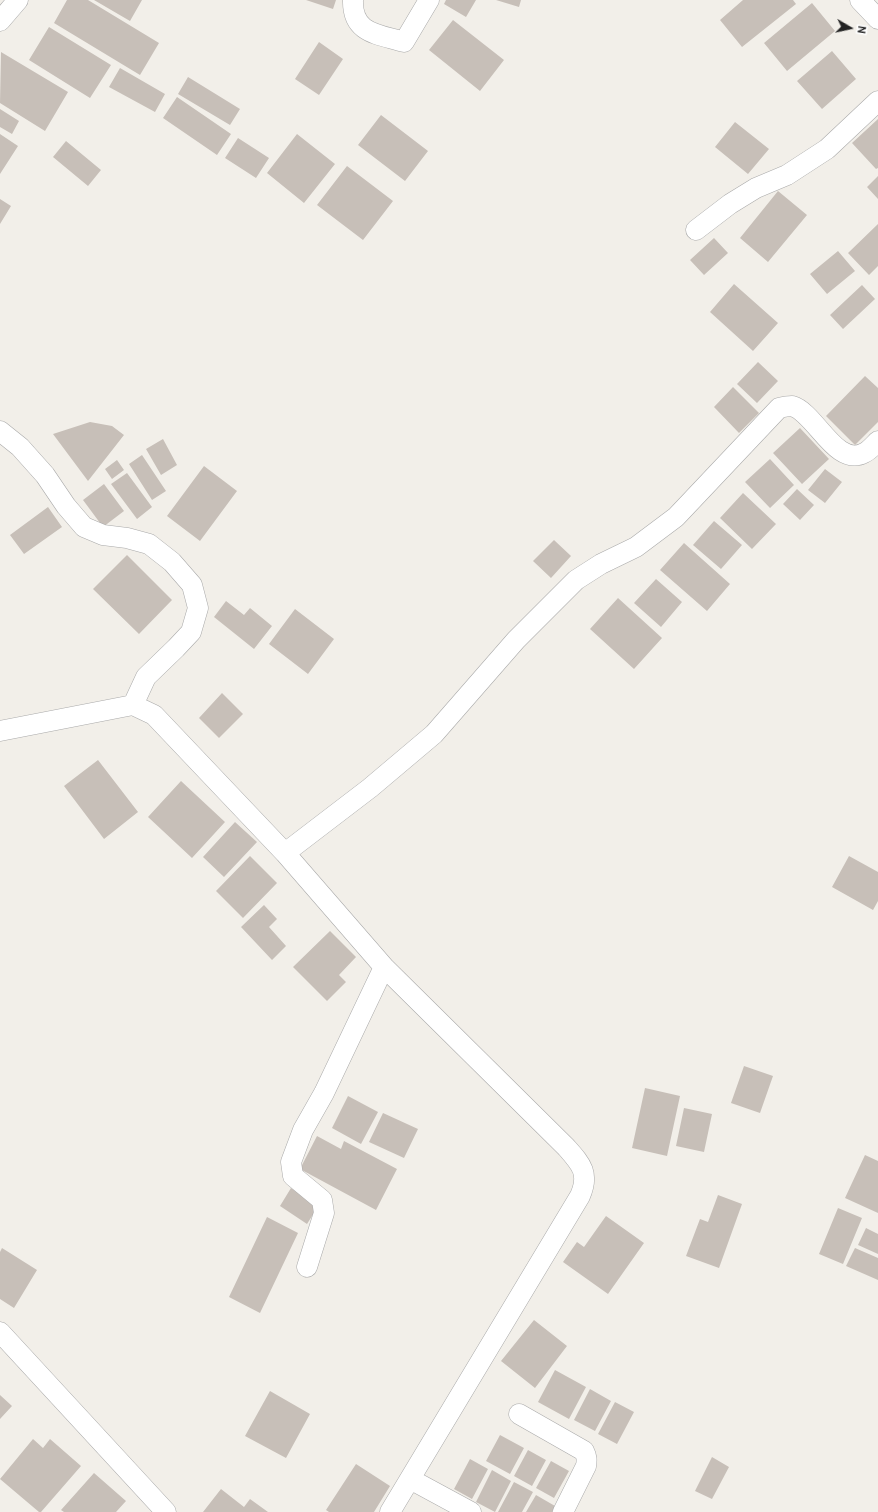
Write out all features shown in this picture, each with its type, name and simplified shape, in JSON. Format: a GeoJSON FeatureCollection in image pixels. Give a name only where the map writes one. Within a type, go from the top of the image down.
{"type":"FeatureCollection","features":[{"type":"Feature","properties":{"kind":"street"},"geometry":{"type":"LineString","coordinates":[[0,21],[18,0]]}},
{"type":"Feature","properties":{"kind":"street"},"geometry":{"type":"LineString","coordinates":[[353,0],[355,19],[364,29],[404,42],[429,0]]}},
{"type":"Feature","properties":{"kind":"street"},"geometry":{"type":"LineString","coordinates":[[860,0],[876,17]]}},
{"type":"Feature","properties":{"kind":"street"},"geometry":{"type":"LineString","coordinates":[[696,230],[730,204],[756,188],[787,175],[827,149],[878,100]]}},
{"type":"Feature","properties":{"kind":"street"},"geometry":{"type":"LineString","coordinates":[[285,853],[370,788],[434,734],[516,640],[576,580],[601,564],[636,547],[676,517],[780,408],[792,406],[802,412],[844,453],[857,455],[864,453],[878,441]]}},
{"type":"Feature","properties":{"kind":"street"},"geometry":{"type":"LineString","coordinates":[[0,431],[20,447],[45,475],[66,506],[84,527],[103,535],[127,538],[149,544],[172,562],[192,585],[198,608],[191,632],[146,677],[133,705]]}},
{"type":"Feature","properties":{"kind":"street"},"geometry":{"type":"LineString","coordinates":[[0,731],[133,705],[154,715],[285,853],[384,967],[566,1147],[578,1160],[584,1172],[584,1186],[580,1196],[390,1512]]}},
{"type":"Feature","properties":{"kind":"street"},"geometry":{"type":"LineString","coordinates":[[307,1267],[324,1213],[322,1200],[293,1176],[291,1162],[303,1130],[334,1073],[384,967]]}},
{"type":"Feature","properties":{"kind":"street"},"geometry":{"type":"LineString","coordinates":[[0,1332],[166,1512]]}},
{"type":"Feature","properties":{"kind":"street"},"geometry":{"type":"LineString","coordinates":[[518,1414],[584,1451],[587,1460],[586,1466],[563,1512]]}},
{"type":"Feature","properties":{"kind":"street"},"geometry":{"type":"LineString","coordinates":[[410,1478],[471,1512]]}},
{"type":"Feature","properties":{"kind":"building"},"geometry":{"type":"Polygon","coordinates":[[[67,0],[88,0],[159,43],[140,75],[54,23],[67,0]]]}},
{"type":"Feature","properties":{"kind":"building"},"geometry":{"type":"Polygon","coordinates":[[[94,0],[142,0],[130,21],[94,0]]]}},
{"type":"Feature","properties":{"kind":"building"},"geometry":{"type":"Polygon","coordinates":[[[306,0],[336,0],[333,9],[306,0]]]}},
{"type":"Feature","properties":{"kind":"building"},"geometry":{"type":"Polygon","coordinates":[[[446,0],[476,0],[466,17],[444,4],[446,0]]]}},
{"type":"Feature","properties":{"kind":"building"},"geometry":{"type":"Polygon","coordinates":[[[496,0],[521,0],[519,7],[496,0]]]}},
{"type":"Feature","properties":{"kind":"building"},"geometry":{"type":"Polygon","coordinates":[[[743,0],[793,0],[796,4],[742,47],[720,20],[743,0]]]}},
{"type":"Feature","properties":{"kind":"building"},"geometry":{"type":"Polygon","coordinates":[[[812,3],[835,31],[787,71],[764,43],[812,3]]]}},
{"type":"Feature","properties":{"kind":"building"},"geometry":{"type":"Polygon","coordinates":[[[453,20],[504,60],[480,91],[429,50],[453,20]]]}},
{"type":"Feature","properties":{"kind":"building"},"geometry":{"type":"Polygon","coordinates":[[[49,27],[111,65],[90,98],[29,60],[49,27]]]}},
{"type":"Feature","properties":{"kind":"building"},"geometry":{"type":"Polygon","coordinates":[[[319,42],[343,59],[319,95],[295,79],[319,42]]]}},
{"type":"Feature","properties":{"kind":"building"},"geometry":{"type":"Polygon","coordinates":[[[832,51],[856,79],[822,109],[797,81],[832,51]]]}},
{"type":"Feature","properties":{"kind":"building"},"geometry":{"type":"Polygon","coordinates":[[[1,52],[68,92],[45,131],[0,103],[1,52]]]}},
{"type":"Feature","properties":{"kind":"building"},"geometry":{"type":"Polygon","coordinates":[[[120,68],[165,94],[155,112],[109,87],[120,68]]]}},
{"type":"Feature","properties":{"kind":"building"},"geometry":{"type":"Polygon","coordinates":[[[188,77],[240,109],[230,125],[178,94],[188,77]]]}},
{"type":"Feature","properties":{"kind":"building"},"geometry":{"type":"Polygon","coordinates":[[[177,97],[231,134],[217,155],[163,118],[177,97]]]}},
{"type":"Feature","properties":{"kind":"building"},"geometry":{"type":"Polygon","coordinates":[[[0,109],[19,121],[12,134],[0,127],[0,109]]]}},
{"type":"Feature","properties":{"kind":"building"},"geometry":{"type":"Polygon","coordinates":[[[381,115],[428,151],[405,181],[358,145],[381,115]]]}},
{"type":"Feature","properties":{"kind":"building"},"geometry":{"type":"Polygon","coordinates":[[[878,119],[878,168],[876,169],[852,143],[878,119]]]}},
{"type":"Feature","properties":{"kind":"building"},"geometry":{"type":"Polygon","coordinates":[[[735,122],[769,149],[748,174],[715,147],[735,122]]]}},
{"type":"Feature","properties":{"kind":"building"},"geometry":{"type":"Polygon","coordinates":[[[0,134],[18,146],[0,174],[0,134]]]}},
{"type":"Feature","properties":{"kind":"building"},"geometry":{"type":"Polygon","coordinates":[[[297,134],[335,164],[304,203],[267,173],[297,134]]]}},
{"type":"Feature","properties":{"kind":"building"},"geometry":{"type":"Polygon","coordinates":[[[238,138],[269,158],[256,178],[225,158],[238,138]]]}},
{"type":"Feature","properties":{"kind":"building"},"geometry":{"type":"Polygon","coordinates":[[[66,141],[101,170],[88,186],[53,157],[66,141]]]}},
{"type":"Feature","properties":{"kind":"building"},"geometry":{"type":"Polygon","coordinates":[[[347,166],[393,201],[363,240],[317,205],[347,166]]]}},
{"type":"Feature","properties":{"kind":"building"},"geometry":{"type":"Polygon","coordinates":[[[878,176],[878,199],[867,187],[878,176]]]}},
{"type":"Feature","properties":{"kind":"building"},"geometry":{"type":"Polygon","coordinates":[[[778,191],[807,215],[768,262],[740,238],[778,191]]]}},
{"type":"Feature","properties":{"kind":"building"},"geometry":{"type":"Polygon","coordinates":[[[0,199],[11,206],[0,224],[0,199]]]}},
{"type":"Feature","properties":{"kind":"building"},"geometry":{"type":"Polygon","coordinates":[[[878,224],[878,266],[869,275],[848,253],[878,224]]]}},
{"type":"Feature","properties":{"kind":"building"},"geometry":{"type":"Polygon","coordinates":[[[714,238],[728,253],[704,275],[690,260],[714,238]]]}},
{"type":"Feature","properties":{"kind":"building"},"geometry":{"type":"Polygon","coordinates":[[[838,251],[855,271],[827,294],[810,274],[838,251]]]}},
{"type":"Feature","properties":{"kind":"building"},"geometry":{"type":"Polygon","coordinates":[[[734,284],[778,323],[753,351],[710,312],[734,284]]]}},
{"type":"Feature","properties":{"kind":"building"},"geometry":{"type":"Polygon","coordinates":[[[862,285],[875,299],[843,329],[830,315],[862,285]]]}},
{"type":"Feature","properties":{"kind":"building"},"geometry":{"type":"Polygon","coordinates":[[[758,362],[778,381],[757,403],[737,384],[758,362]]]}},
{"type":"Feature","properties":{"kind":"building"},"geometry":{"type":"Polygon","coordinates":[[[865,376],[878,388],[878,422],[855,445],[826,416],[865,376]]]}},
{"type":"Feature","properties":{"kind":"building"},"geometry":{"type":"Polygon","coordinates":[[[733,387],[759,413],[739,433],[714,407],[733,387]]]}},
{"type":"Feature","properties":{"kind":"building"},"geometry":{"type":"Polygon","coordinates":[[[90,422],[112,426],[124,435],[88,481],[53,434],[90,422]]]}},
{"type":"Feature","properties":{"kind":"building"},"geometry":{"type":"Polygon","coordinates":[[[800,428],[829,459],[802,484],[773,453],[800,428]]]}},
{"type":"Feature","properties":{"kind":"building"},"geometry":{"type":"Polygon","coordinates":[[[163,439],[177,465],[161,475],[146,449],[163,439]]]}},
{"type":"Feature","properties":{"kind":"building"},"geometry":{"type":"Polygon","coordinates":[[[142,455],[166,491],[152,500],[129,464],[142,455]]]}},
{"type":"Feature","properties":{"kind":"building"},"geometry":{"type":"Polygon","coordinates":[[[770,459],[794,485],[770,508],[745,482],[770,459]]]}},
{"type":"Feature","properties":{"kind":"building"},"geometry":{"type":"Polygon","coordinates":[[[117,460],[124,470],[112,479],[105,469],[117,460]]]}},
{"type":"Feature","properties":{"kind":"building"},"geometry":{"type":"Polygon","coordinates":[[[204,466],[237,491],[200,541],[167,516],[204,466]]]}},
{"type":"Feature","properties":{"kind":"building"},"geometry":{"type":"Polygon","coordinates":[[[825,469],[842,482],[825,503],[808,490],[825,469]]]}},
{"type":"Feature","properties":{"kind":"building"},"geometry":{"type":"Polygon","coordinates":[[[127,473],[152,507],[137,519],[111,484],[127,473]]]}},
{"type":"Feature","properties":{"kind":"building"},"geometry":{"type":"Polygon","coordinates":[[[104,484],[124,511],[103,527],[83,500],[104,484]]]}},
{"type":"Feature","properties":{"kind":"building"},"geometry":{"type":"Polygon","coordinates":[[[797,489],[814,505],[800,520],[783,504],[797,489]]]}},
{"type":"Feature","properties":{"kind":"building"},"geometry":{"type":"Polygon","coordinates":[[[743,493],[776,524],[752,549],[720,518],[743,493]]]}},
{"type":"Feature","properties":{"kind":"building"},"geometry":{"type":"Polygon","coordinates":[[[48,507],[62,527],[24,554],[10,535],[48,507]]]}},
{"type":"Feature","properties":{"kind":"building"},"geometry":{"type":"Polygon","coordinates":[[[714,521],[742,545],[721,569],[693,545],[714,521]]]}},
{"type":"Feature","properties":{"kind":"building"},"geometry":{"type":"Polygon","coordinates":[[[554,540],[571,556],[551,578],[533,561],[554,540]]]}},
{"type":"Feature","properties":{"kind":"building"},"geometry":{"type":"Polygon","coordinates":[[[684,543],[730,584],[707,611],[660,570],[684,543]]]}},
{"type":"Feature","properties":{"kind":"building"},"geometry":{"type":"Polygon","coordinates":[[[127,555],[172,600],[139,634],[93,589],[127,555]]]}},
{"type":"Feature","properties":{"kind":"building"},"geometry":{"type":"Polygon","coordinates":[[[656,579],[682,602],[661,627],[634,603],[656,579]]]}},
{"type":"Feature","properties":{"kind":"building"},"geometry":{"type":"Polygon","coordinates":[[[618,598],[662,638],[634,669],[590,629],[618,598]]]}},
{"type":"Feature","properties":{"kind":"building"},"geometry":{"type":"Polygon","coordinates":[[[226,601],[244,615],[250,608],[272,626],[254,649],[214,617],[226,601]]]}},
{"type":"Feature","properties":{"kind":"building"},"geometry":{"type":"Polygon","coordinates":[[[295,609],[334,639],[308,674],[269,644],[295,609]]]}},
{"type":"Feature","properties":{"kind":"building"},"geometry":{"type":"Polygon","coordinates":[[[222,693],[243,714],[219,738],[199,718],[222,693]]]}},
{"type":"Feature","properties":{"kind":"building"},"geometry":{"type":"Polygon","coordinates":[[[98,760],[138,812],[104,839],[64,786],[98,760]]]}},
{"type":"Feature","properties":{"kind":"building"},"geometry":{"type":"Polygon","coordinates":[[[181,781],[225,822],[192,858],[148,817],[181,781]]]}},
{"type":"Feature","properties":{"kind":"building"},"geometry":{"type":"Polygon","coordinates":[[[235,822],[257,842],[224,877],[203,857],[235,822]]]}},
{"type":"Feature","properties":{"kind":"building"},"geometry":{"type":"Polygon","coordinates":[[[250,856],[277,883],[243,918],[216,891],[250,856]]]}},
{"type":"Feature","properties":{"kind":"building"},"geometry":{"type":"Polygon","coordinates":[[[849,856],[878,872],[878,901],[873,910],[832,887],[849,856]]]}},
{"type":"Feature","properties":{"kind":"building"},"geometry":{"type":"Polygon","coordinates":[[[264,905],[277,919],[269,927],[286,946],[272,960],[241,927],[264,905]]]}},
{"type":"Feature","properties":{"kind":"building"},"geometry":{"type":"Polygon","coordinates":[[[330,931],[356,957],[339,975],[346,982],[327,1001],[293,967],[330,931]]]}},
{"type":"Feature","properties":{"kind":"building"},"geometry":{"type":"Polygon","coordinates":[[[744,1066],[773,1076],[760,1113],[731,1103],[744,1066]]]}},
{"type":"Feature","properties":{"kind":"building"},"geometry":{"type":"Polygon","coordinates":[[[645,1088],[680,1096],[667,1156],[632,1148],[645,1088]]]}},
{"type":"Feature","properties":{"kind":"building"},"geometry":{"type":"Polygon","coordinates":[[[348,1096],[378,1112],[361,1144],[332,1128],[348,1096]]]}},
{"type":"Feature","properties":{"kind":"building"},"geometry":{"type":"Polygon","coordinates":[[[684,1108],[712,1114],[704,1152],[676,1146],[684,1108]]]}},
{"type":"Feature","properties":{"kind":"building"},"geometry":{"type":"Polygon","coordinates":[[[383,1113],[418,1129],[404,1158],[369,1142],[383,1113]]]}},
{"type":"Feature","properties":{"kind":"building"},"geometry":{"type":"Polygon","coordinates":[[[317,1136],[341,1149],[344,1141],[397,1169],[376,1210],[300,1169],[317,1136]]]}},
{"type":"Feature","properties":{"kind":"building"},"geometry":{"type":"Polygon","coordinates":[[[865,1155],[878,1161],[878,1213],[845,1198],[865,1155]]]}},
{"type":"Feature","properties":{"kind":"building"},"geometry":{"type":"Polygon","coordinates":[[[291,1188],[319,1205],[307,1224],[280,1206],[291,1188]]]}},
{"type":"Feature","properties":{"kind":"building"},"geometry":{"type":"Polygon","coordinates":[[[718,1195],[742,1204],[719,1268],[686,1256],[700,1219],[708,1222],[718,1195]]]}},
{"type":"Feature","properties":{"kind":"building"},"geometry":{"type":"Polygon","coordinates":[[[838,1208],[862,1218],[843,1264],[819,1254],[838,1208]]]}},
{"type":"Feature","properties":{"kind":"building"},"geometry":{"type":"Polygon","coordinates":[[[606,1216],[644,1243],[608,1294],[563,1262],[577,1242],[584,1247],[606,1216]]]}},
{"type":"Feature","properties":{"kind":"building"},"geometry":{"type":"Polygon","coordinates":[[[267,1217],[298,1233],[260,1313],[229,1297],[267,1217]]]}},
{"type":"Feature","properties":{"kind":"building"},"geometry":{"type":"Polygon","coordinates":[[[866,1228],[878,1234],[878,1254],[858,1245],[866,1228]]]}},
{"type":"Feature","properties":{"kind":"building"},"geometry":{"type":"Polygon","coordinates":[[[2,1248],[37,1270],[14,1308],[0,1299],[0,1252],[2,1248]]]}},
{"type":"Feature","properties":{"kind":"building"},"geometry":{"type":"Polygon","coordinates":[[[855,1248],[878,1258],[878,1280],[846,1266],[855,1248]]]}},
{"type":"Feature","properties":{"kind":"building"},"geometry":{"type":"Polygon","coordinates":[[[534,1320],[567,1346],[535,1388],[501,1361],[534,1320]]]}},
{"type":"Feature","properties":{"kind":"building"},"geometry":{"type":"Polygon","coordinates":[[[555,1370],[586,1387],[569,1419],[538,1402],[555,1370]]]}},
{"type":"Feature","properties":{"kind":"building"},"geometry":{"type":"Polygon","coordinates":[[[590,1389],[611,1401],[595,1431],[574,1420],[590,1389]]]}},
{"type":"Feature","properties":{"kind":"building"},"geometry":{"type":"Polygon","coordinates":[[[270,1391],[310,1414],[286,1458],[245,1436],[270,1391]]]}},
{"type":"Feature","properties":{"kind":"building"},"geometry":{"type":"Polygon","coordinates":[[[0,1395],[12,1406],[0,1419],[0,1395]]]}},
{"type":"Feature","properties":{"kind":"building"},"geometry":{"type":"Polygon","coordinates":[[[615,1402],[634,1412],[617,1444],[598,1434],[615,1402]]]}},
{"type":"Feature","properties":{"kind":"building"},"geometry":{"type":"Polygon","coordinates":[[[500,1435],[524,1448],[510,1474],[486,1461],[500,1435]]]}},
{"type":"Feature","properties":{"kind":"building"},"geometry":{"type":"Polygon","coordinates":[[[33,1439],[43,1448],[50,1439],[81,1466],[41,1512],[39,1512],[0,1479],[33,1439]]]}},
{"type":"Feature","properties":{"kind":"building"},"geometry":{"type":"Polygon","coordinates":[[[528,1450],[546,1460],[532,1486],[514,1476],[528,1450]]]}},
{"type":"Feature","properties":{"kind":"building"},"geometry":{"type":"Polygon","coordinates":[[[712,1457],[729,1467],[712,1499],[695,1491],[712,1457]]]}},
{"type":"Feature","properties":{"kind":"building"},"geometry":{"type":"Polygon","coordinates":[[[470,1459],[488,1469],[472,1499],[454,1489],[470,1459]]]}},
{"type":"Feature","properties":{"kind":"building"},"geometry":{"type":"Polygon","coordinates":[[[551,1461],[569,1471],[554,1498],[536,1488],[551,1461]]]}},
{"type":"Feature","properties":{"kind":"building"},"geometry":{"type":"Polygon","coordinates":[[[356,1464],[390,1486],[374,1512],[329,1512],[326,1510],[356,1464]]]}},
{"type":"Feature","properties":{"kind":"building"},"geometry":{"type":"Polygon","coordinates":[[[492,1470],[511,1481],[495,1512],[476,1502],[492,1470]]]}},
{"type":"Feature","properties":{"kind":"building"},"geometry":{"type":"Polygon","coordinates":[[[94,1473],[126,1501],[116,1512],[64,1512],[61,1510],[94,1473]]]}},
{"type":"Feature","properties":{"kind":"building"},"geometry":{"type":"Polygon","coordinates":[[[514,1482],[533,1492],[522,1512],[498,1512],[514,1482]]]}},
{"type":"Feature","properties":{"kind":"building"},"geometry":{"type":"Polygon","coordinates":[[[221,1489],[244,1507],[250,1499],[268,1512],[203,1512],[221,1489]]]}},
{"type":"Feature","properties":{"kind":"building"},"geometry":{"type":"Polygon","coordinates":[[[536,1495],[555,1506],[552,1512],[526,1512],[536,1495]]]}}]}
